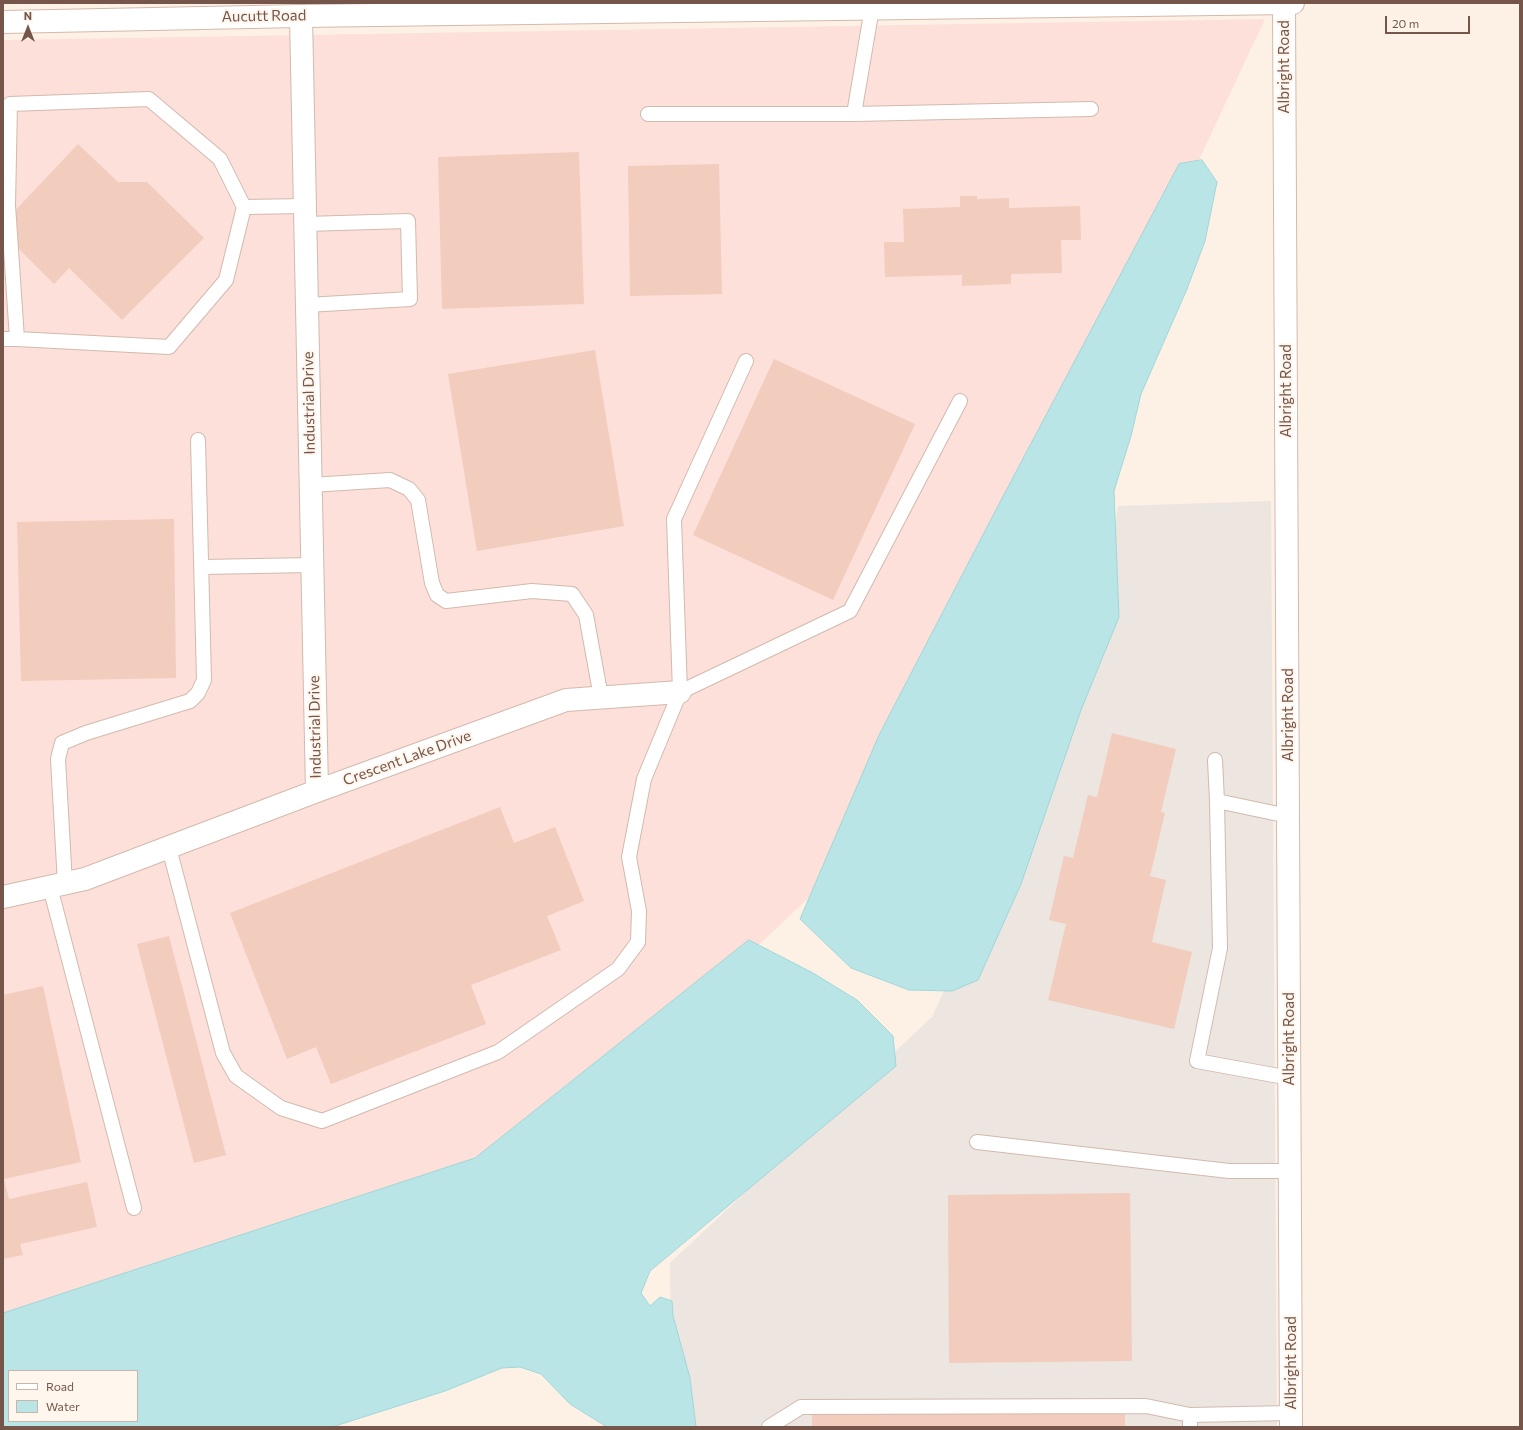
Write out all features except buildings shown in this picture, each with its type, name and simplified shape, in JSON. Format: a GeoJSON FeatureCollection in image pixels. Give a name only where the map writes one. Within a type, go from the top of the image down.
{"type":"FeatureCollection","features":[{"type":"Feature","properties":{"kind":"street","name":"Albright Road"},"geometry":{"type":"LineString","coordinates":[[1284,3],[1291,1420]]}},
{"type":"Feature","properties":{"kind":"street","name":"Aucutt Road"},"geometry":{"type":"LineString","coordinates":[[3,22],[301,16],[1293,3]]}},
{"type":"Feature","properties":{"kind":"street","name":"Industrial Drive"},"geometry":{"type":"LineString","coordinates":[[301,16],[316,791]]}},
{"type":"Feature","properties":{"kind":"street","name":"Crescent Lake Drive"},"geometry":{"type":"LineString","coordinates":[[3,897],[85,879],[316,791],[566,700],[680,692]]}},
{"type":"Feature","properties":{"kind":"lane"},"geometry":{"type":"LineString","coordinates":[[854,114],[872,8]]}},
{"type":"Feature","properties":{"kind":"lane"},"geometry":{"type":"LineString","coordinates":[[149,99],[220,158],[244,207],[226,280],[169,347],[10,339],[8,205],[10,104],[149,99]]}},
{"type":"Feature","properties":{"kind":"lane"},"geometry":{"type":"LineString","coordinates":[[648,114],[854,114],[1091,109]]}},
{"type":"Feature","properties":{"kind":"lane"},"geometry":{"type":"LineString","coordinates":[[244,207],[305,215],[408,221],[410,299],[307,305]]}},
{"type":"Feature","properties":{"kind":"lane"},"geometry":{"type":"LineString","coordinates":[[169,848],[222,1053],[236,1076],[281,1108],[322,1121],[498,1052],[618,969],[638,942],[639,911],[629,858],[644,779],[680,692],[674,519],[746,361]]}},
{"type":"Feature","properties":{"kind":"lane"},"geometry":{"type":"LineString","coordinates":[[680,692],[850,611],[960,400]]}},
{"type":"Feature","properties":{"kind":"lane"},"geometry":{"type":"LineString","coordinates":[[134,1208],[58,885],[58,759],[62,743],[86,733],[190,701],[198,693],[204,680],[198,440]]}},
{"type":"Feature","properties":{"kind":"lane"},"geometry":{"type":"LineString","coordinates":[[310,485],[390,480],[410,489],[418,500],[432,583],[437,595],[446,601],[532,591],[572,594],[586,614],[601,697]]}},
{"type":"Feature","properties":{"kind":"lane"},"geometry":{"type":"LineString","coordinates":[[202,567],[312,565]]}},
{"type":"Feature","properties":{"kind":"lane"},"geometry":{"type":"LineString","coordinates":[[1215,760],[1220,948],[1197,1061],[1290,1078]]}},
{"type":"Feature","properties":{"kind":"lane"},"geometry":{"type":"LineString","coordinates":[[1217,801],[1288,816]]}},
{"type":"Feature","properties":{"kind":"lane"},"geometry":{"type":"LineString","coordinates":[[977,1142],[1228,1171],[1290,1171]]}},
{"type":"Feature","properties":{"kind":"lane"},"geometry":{"type":"LineString","coordinates":[[769,1427],[801,1407],[1146,1406],[1190,1421],[1291,1420]]}},
{"type":"Feature","properties":{"kind":"shaded area"},"geometry":{"type":"Polygon","coordinates":[[[1265,19],[1054,469],[815,892],[517,1172],[3,1334],[3,40],[1265,19]]]}},
{"type":"Feature","properties":{"kind":"shaded area"},"geometry":{"type":"Polygon","coordinates":[[[1271,501],[1277,1427],[672,1427],[670,1263],[932,1017],[1098,652],[1118,506],[1271,501]]]}},
{"type":"Feature","properties":{"kind":"water"},"geometry":{"type":"Polygon","coordinates":[[[1202,160],[1217,182],[1205,241],[1187,289],[1141,394],[1131,436],[1114,491],[1119,617],[1081,710],[1021,884],[978,980],[952,991],[909,990],[851,968],[800,919],[879,735],[1000,502],[1179,164],[1202,160]]]}},
{"type":"Feature","properties":{"kind":"water"},"geometry":{"type":"Polygon","coordinates":[[[749,940],[813,973],[857,1000],[893,1036],[896,1066],[650,1271],[641,1293],[650,1306],[660,1297],[672,1301],[673,1316],[690,1378],[696,1427],[607,1427],[570,1404],[541,1374],[520,1367],[502,1368],[445,1391],[332,1427],[3,1427],[3,1313],[475,1158],[749,940]]]}}]}
